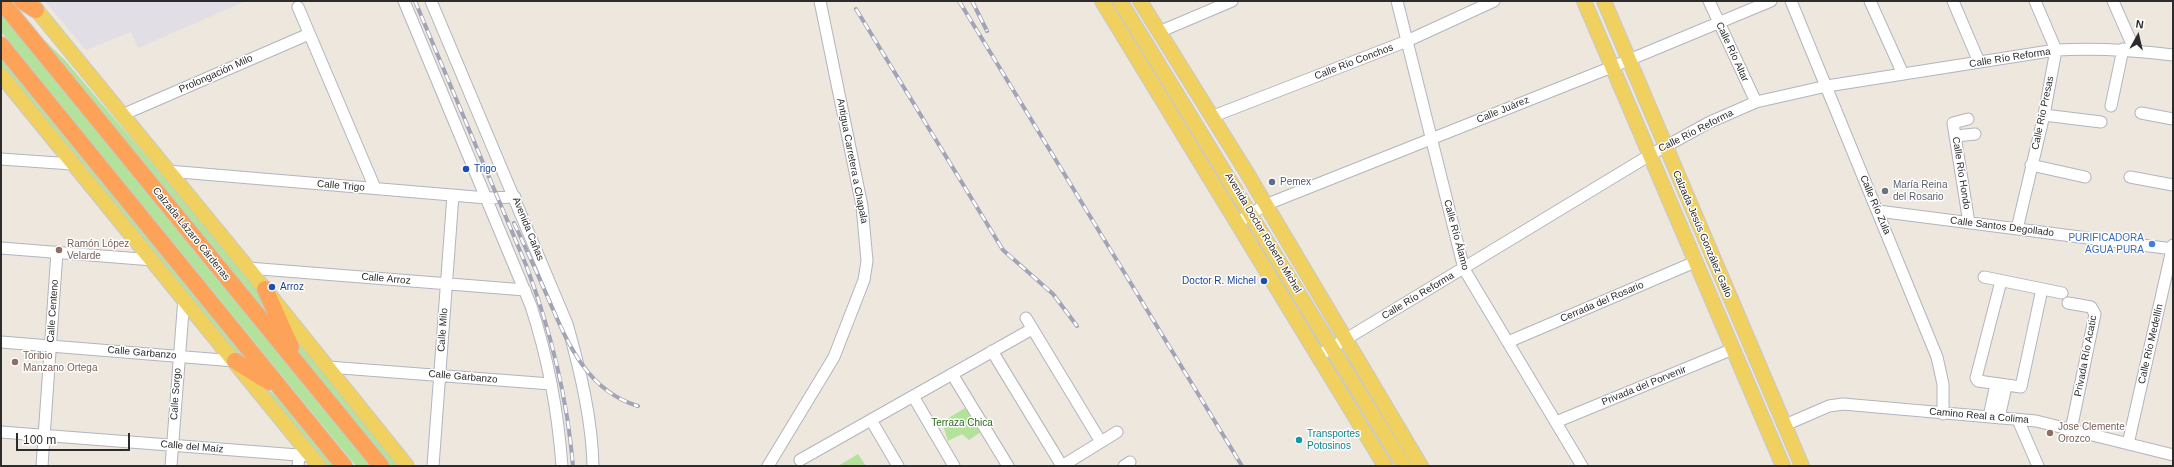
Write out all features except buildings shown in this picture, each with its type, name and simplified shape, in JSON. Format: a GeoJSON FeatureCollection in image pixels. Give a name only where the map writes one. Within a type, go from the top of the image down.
{"type":"FeatureCollection","features":[{"type":"Feature","properties":{"kind":"highway","name":"Calzada Lázaro Cárdenas"},"geometry":{"type":"LineString","coordinates":[[1,1],[381,466]]}},
{"type":"Feature","properties":{"kind":"highway"},"geometry":{"type":"LineString","coordinates":[[22,1],[32,5]]}},
{"type":"Feature","properties":{"kind":"highway"},"geometry":{"type":"LineString","coordinates":[[1,45],[344,466]]}},
{"type":"Feature","properties":{"kind":"highway"},"geometry":{"type":"LineString","coordinates":[[265,289],[301,368]]}},
{"type":"Feature","properties":{"kind":"highway"},"geometry":{"type":"LineString","coordinates":[[235,361],[282,390]]}},
{"type":"Feature","properties":{"kind":"main road","name":"Avenida Doctor Roberto Michel"},"geometry":{"type":"LineString","coordinates":[[1102,1],[1385,466]]}},
{"type":"Feature","properties":{"kind":"main road","name":"Avenida Doctor Roberto Michel"},"geometry":{"type":"LineString","coordinates":[[1120,1],[1199,128],[1404,466]]}},
{"type":"Feature","properties":{"kind":"main road","name":"Avenida Doctor Roberto Michel"},"geometry":{"type":"LineString","coordinates":[[1140,1],[1346,339],[1421,466]]}},
{"type":"Feature","properties":{"kind":"main road","name":"Calzada Jesús González Gallo"},"geometry":{"type":"LineString","coordinates":[[1584,1],[1783,466]]}},
{"type":"Feature","properties":{"kind":"main road","name":"Calzada Jesús González Gallo"},"geometry":{"type":"LineString","coordinates":[[1604,1],[1802,466]]}},
{"type":"Feature","properties":{"kind":"main road"},"geometry":{"type":"LineString","coordinates":[[32,5],[248,268],[407,466]]}},
{"type":"Feature","properties":{"kind":"main road"},"geometry":{"type":"LineString","coordinates":[[1131,49],[1145,41]]}},
{"type":"Feature","properties":{"kind":"main road"},"geometry":{"type":"LineString","coordinates":[[1,75],[72,164],[153,260],[235,361],[307,461]]}},
{"type":"Feature","properties":{"kind":"main road"},"geometry":{"type":"LineString","coordinates":[[1199,128],[1221,134]]}},
{"type":"Feature","properties":{"kind":"street"},"geometry":{"type":"LineString","coordinates":[[404,1],[525,290],[538,328],[551,384],[560,440],[562,466]]}},
{"type":"Feature","properties":{"kind":"street","name":"Avenida Cañas"},"geometry":{"type":"LineString","coordinates":[[431,1],[515,197],[571,338],[577,360],[590,428],[593,466]]}},
{"type":"Feature","properties":{"kind":"street","name":"Antigua Carretera a Chapala"},"geometry":{"type":"LineString","coordinates":[[768,466],[834,357],[864,280],[867,261],[862,206],[820,1]]}},
{"type":"Feature","properties":{"kind":"street"},"geometry":{"type":"LineString","coordinates":[[1159,32],[1232,1]]}},
{"type":"Feature","properties":{"kind":"street","name":"Calle Río Álamo"},"geometry":{"type":"LineString","coordinates":[[1397,1],[1464,269],[1582,466]]}},
{"type":"Feature","properties":{"kind":"street","name":"Calle Río Conchos"},"geometry":{"type":"LineString","coordinates":[[1211,117],[1407,41],[1494,1]]}},
{"type":"Feature","properties":{"kind":"street","name":"Calle Río Altar"},"geometry":{"type":"LineString","coordinates":[[1709,1],[1718,24],[1756,102]]}},
{"type":"Feature","properties":{"kind":"street","name":"Calle Juárez"},"geometry":{"type":"LineString","coordinates":[[1237,223],[1265,205],[1612,67],[1628,58],[1718,24],[1771,1]]}},
{"type":"Feature","properties":{"kind":"street","name":"Calle Río Zula"},"geometry":{"type":"LineString","coordinates":[[1791,1],[1878,211],[1939,364],[1943,384],[1943,414]]}},
{"type":"Feature","properties":{"kind":"street"},"geometry":{"type":"LineString","coordinates":[[1870,1],[1904,74]]}},
{"type":"Feature","properties":{"kind":"street"},"geometry":{"type":"LineString","coordinates":[[1953,1],[1979,62]]}},
{"type":"Feature","properties":{"kind":"street"},"geometry":{"type":"LineString","coordinates":[[2034,1],[2056,50]]}},
{"type":"Feature","properties":{"kind":"street"},"geometry":{"type":"LineString","coordinates":[[2112,1],[2135,51]]}},
{"type":"Feature","properties":{"kind":"street"},"geometry":{"type":"LineString","coordinates":[[298,7],[375,188]]}},
{"type":"Feature","properties":{"kind":"street","name":"Prolongación Milo"},"geometry":{"type":"LineString","coordinates":[[122,115],[309,34]]}},
{"type":"Feature","properties":{"kind":"street","name":"Calle Río Reforma"},"geometry":{"type":"LineString","coordinates":[[1318,356],[1650,155],[1710,122],[1756,102],[1827,86],[2056,50],[2091,48],[2123,49],[2173,55]]}},
{"type":"Feature","properties":{"kind":"street"},"geometry":{"type":"LineString","coordinates":[[2111,106],[2123,49]]}},
{"type":"Feature","properties":{"kind":"street","name":"Calle Río Presas"},"geometry":{"type":"LineString","coordinates":[[2017,229],[2044,114],[2056,50]]}},
{"type":"Feature","properties":{"kind":"street"},"geometry":{"type":"LineString","coordinates":[[2141,113],[2173,119]]}},
{"type":"Feature","properties":{"kind":"street"},"geometry":{"type":"LineString","coordinates":[[2044,114],[2101,122]]}},
{"type":"Feature","properties":{"kind":"street","name":"Calle Río Hondo"},"geometry":{"type":"LineString","coordinates":[[1968,119],[1953,123],[1969,223]]}},
{"type":"Feature","properties":{"kind":"street"},"geometry":{"type":"LineString","coordinates":[[1956,136],[1974,134]]}},
{"type":"Feature","properties":{"kind":"street"},"geometry":{"type":"LineString","coordinates":[[1,159],[72,164]]}},
{"type":"Feature","properties":{"kind":"street"},"geometry":{"type":"LineString","coordinates":[[2031,165],[2085,177]]}},
{"type":"Feature","properties":{"kind":"street","name":"Calle Trigo"},"geometry":{"type":"LineString","coordinates":[[168,171],[487,198],[515,197]]}},
{"type":"Feature","properties":{"kind":"street"},"geometry":{"type":"LineString","coordinates":[[2130,176],[2173,185]]}},
{"type":"Feature","properties":{"kind":"street","name":"Calle Milo"},"geometry":{"type":"LineString","coordinates":[[436,466],[440,376],[453,195]]}},
{"type":"Feature","properties":{"kind":"street","name":"Calle Santos Degollado"},"geometry":{"type":"LineString","coordinates":[[1878,211],[2173,248]]}},
{"type":"Feature","properties":{"kind":"street"},"geometry":{"type":"LineString","coordinates":[[1,248],[153,260]]}},
{"type":"Feature","properties":{"kind":"street","name":"Calle Río Medellín"},"geometry":{"type":"LineString","coordinates":[[2128,444],[2173,248]]}},
{"type":"Feature","properties":{"kind":"street","name":"Calle Centeno"},"geometry":{"type":"LineString","coordinates":[[42,466],[57,252]]}},
{"type":"Feature","properties":{"kind":"street","name":"Cerrada del Rosario"},"geometry":{"type":"LineString","coordinates":[[1508,342],[1695,262]]}},
{"type":"Feature","properties":{"kind":"street","name":"Calle Arroz"},"geometry":{"type":"LineString","coordinates":[[248,268],[525,290]]}},
{"type":"Feature","properties":{"kind":"street"},"geometry":{"type":"LineString","coordinates":[[1984,277],[2062,293]]}},
{"type":"Feature","properties":{"kind":"street"},"geometry":{"type":"LineString","coordinates":[[2001,281],[1976,378],[1978,381],[2019,388],[2022,386],[2042,289]]}},
{"type":"Feature","properties":{"kind":"street","name":"Calle Sorgo"},"geometry":{"type":"LineString","coordinates":[[171,466],[184,298]]}},
{"type":"Feature","properties":{"kind":"street","name":"Privada Río Acatic"},"geometry":{"type":"LineString","coordinates":[[2068,303],[2091,306],[2095,314],[2071,430]]}},
{"type":"Feature","properties":{"kind":"street"},"geometry":{"type":"LineString","coordinates":[[1026,318],[1101,442]]}},
{"type":"Feature","properties":{"kind":"street"},"geometry":{"type":"LineString","coordinates":[[800,460],[1032,329]]}},
{"type":"Feature","properties":{"kind":"street","name":"Calle Garbanzo"},"geometry":{"type":"LineString","coordinates":[[1,342],[235,361]]}},
{"type":"Feature","properties":{"kind":"street","name":"Privada del Porvenir"},"geometry":{"type":"LineString","coordinates":[[1556,422],[1733,349]]}},
{"type":"Feature","properties":{"kind":"street"},"geometry":{"type":"LineString","coordinates":[[992,351],[1062,466],[1117,432]]}},
{"type":"Feature","properties":{"kind":"street","name":"Calle Garbanzo"},"geometry":{"type":"LineString","coordinates":[[328,367],[551,384]]}},
{"type":"Feature","properties":{"kind":"street"},"geometry":{"type":"LineString","coordinates":[[952,374],[1008,466]]}},
{"type":"Feature","properties":{"kind":"street"},"geometry":{"type":"LineString","coordinates":[[1994,418],[2001,385]]}},
{"type":"Feature","properties":{"kind":"street"},"geometry":{"type":"LineString","coordinates":[[913,396],[954,466]]}},
{"type":"Feature","properties":{"kind":"street","name":"Camino Real a Colima"},"geometry":{"type":"LineString","coordinates":[[1784,425],[1836,404],[2036,421],[2173,455]]}},
{"type":"Feature","properties":{"kind":"street"},"geometry":{"type":"LineString","coordinates":[[870,420],[898,466]]}},
{"type":"Feature","properties":{"kind":"street"},"geometry":{"type":"LineString","coordinates":[[2018,420],[2038,466]]}},
{"type":"Feature","properties":{"kind":"street","name":"Calle del Maíz"},"geometry":{"type":"LineString","coordinates":[[1,432],[173,445],[307,461]]}},
{"type":"Feature","properties":{"kind":"shaded area"},"geometry":{"type":"Polygon","coordinates":[[[45,1],[246,1],[138,48],[131,32],[86,50],[45,1]]]}},
{"type":"Feature","properties":{"kind":"green space"},"geometry":{"type":"Polygon","coordinates":[[[1,6],[376,466],[356,466],[1,32],[1,6]]]}},
{"type":"Feature","properties":{"kind":"green space"},"geometry":{"type":"Polygon","coordinates":[[[16,13],[65,60],[260,291],[289,346],[16,13]]]}},
{"type":"Feature","properties":{"kind":"green space"},"geometry":{"type":"Polygon","coordinates":[[[1,53],[260,371],[232,351],[1,69],[1,53]]]}},
{"type":"Feature","properties":{"kind":"green space"},"geometry":{"type":"Polygon","coordinates":[[[288,324],[401,466],[389,466],[303,362],[288,324]]]}},
{"type":"Feature","properties":{"kind":"green space"},"geometry":{"type":"Polygon","coordinates":[[[258,384],[281,398],[338,466],[325,466],[258,384]]]}},
{"type":"Feature","properties":{"kind":"green space","name":"Terraza Chica"},"geometry":{"type":"Polygon","coordinates":[[[965,408],[981,432],[969,440],[962,434],[948,441],[942,422],[965,408]]]}},
{"type":"Feature","properties":{"kind":"green space"},"geometry":{"type":"Polygon","coordinates":[[[858,454],[866,466],[838,466],[858,454]]]}},
{"type":"Feature","properties":{"kind":"railway"},"geometry":{"type":"LineString","coordinates":[[415,1],[526,265],[535,290],[557,364],[567,414],[573,466]]}},
{"type":"Feature","properties":{"kind":"railway"},"geometry":{"type":"LineString","coordinates":[[959,1],[1242,466]]}},
{"type":"Feature","properties":{"kind":"railway"},"geometry":{"type":"LineString","coordinates":[[972,1],[987,31]]}},
{"type":"Feature","properties":{"kind":"railway"},"geometry":{"type":"LineString","coordinates":[[856,9],[1003,250],[1053,294],[1077,326]]}},
{"type":"Feature","properties":{"kind":"railway"},"geometry":{"type":"LineString","coordinates":[[514,223],[571,348],[581,363],[592,377],[605,389],[620,399],[638,406]]}},
{"type":"Feature","properties":{"kind":"place","name":"Trigo"},"geometry":{"type":"Point","coordinates":[466,169]}},
{"type":"Feature","properties":{"kind":"place","name":"Pemex"},"geometry":{"type":"Point","coordinates":[1272,182]}},
{"type":"Feature","properties":{"kind":"place","name":"María Reina del Rosario"},"geometry":{"type":"Point","coordinates":[1885,191]}},
{"type":"Feature","properties":{"kind":"place","name":"PURIFICADORA AGUA PURA"},"geometry":{"type":"Point","coordinates":[2152,244]}},
{"type":"Feature","properties":{"kind":"place","name":"Ramón López Velarde"},"geometry":{"type":"Point","coordinates":[59,250]}},
{"type":"Feature","properties":{"kind":"place","name":"Doctor R. Michel"},"geometry":{"type":"Point","coordinates":[1264,281]}},
{"type":"Feature","properties":{"kind":"place","name":"Arroz"},"geometry":{"type":"Point","coordinates":[272,287]}},
{"type":"Feature","properties":{"kind":"place","name":"Toribio Manzano Ortega"},"geometry":{"type":"Point","coordinates":[15,362]}},
{"type":"Feature","properties":{"kind":"place","name":"Jose Clemente Orozco"},"geometry":{"type":"Point","coordinates":[2050,433]}},
{"type":"Feature","properties":{"kind":"place","name":"Transportes Potosinos"},"geometry":{"type":"Point","coordinates":[1299,440]}}]}
